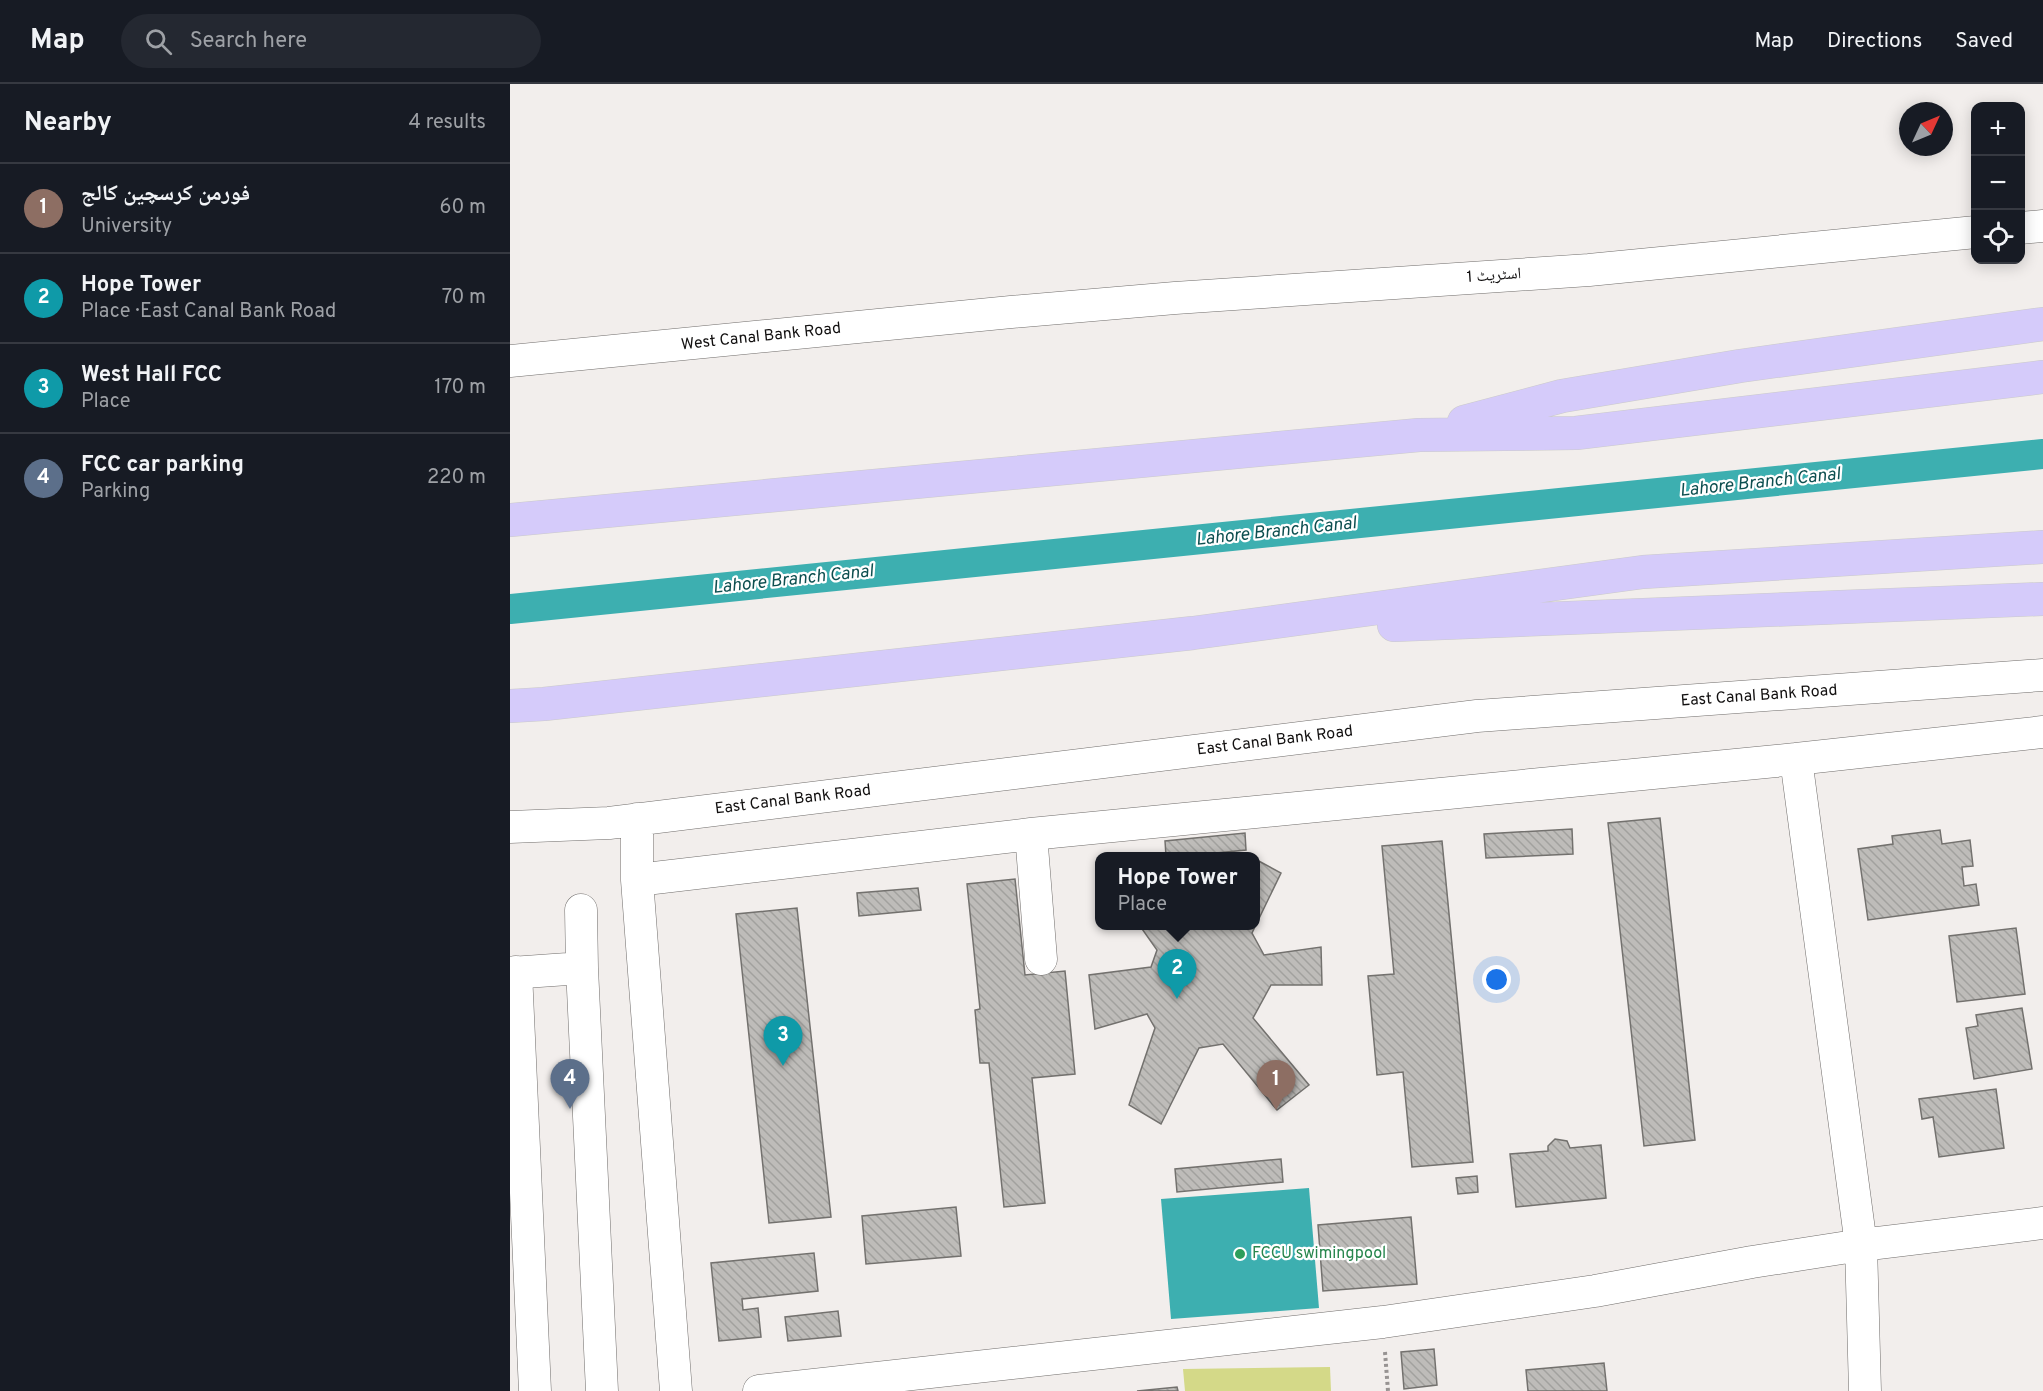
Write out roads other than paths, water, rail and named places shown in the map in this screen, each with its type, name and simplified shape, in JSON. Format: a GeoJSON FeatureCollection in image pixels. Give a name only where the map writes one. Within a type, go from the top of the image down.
{"type":"FeatureCollection","features":[{"type":"Feature","properties":{"kind":"highway"},"geometry":{"type":"LineString","coordinates":[[1419,435],[1562,396],[1740,366],[2043,324]]}},
{"type":"Feature","properties":{"kind":"highway"},"geometry":{"type":"LineString","coordinates":[[510,520],[1419,435],[1576,433],[2043,377]]}},
{"type":"Feature","properties":{"kind":"highway"},"geometry":{"type":"LineString","coordinates":[[510,706],[1193,633],[1643,572],[2043,547]]}},
{"type":"Feature","properties":{"kind":"highway"},"geometry":{"type":"LineString","coordinates":[[1193,633],[2043,598]]}},
{"type":"Feature","properties":{"kind":"highway"},"geometry":{"type":"LineString","coordinates":[[510,712],[544,704]]}},
{"type":"Feature","properties":{"kind":"street"},"geometry":{"type":"LineString","coordinates":[[2025,228],[2043,226]]}},
{"type":"Feature","properties":{"kind":"street","name":"اسٹریٹ 1"},"geometry":{"type":"LineString","coordinates":[[1011,312],[1175,298],[1589,270],[1971,232]]}},
{"type":"Feature","properties":{"kind":"street","name":"West Canal Bank Road"},"geometry":{"type":"LineString","coordinates":[[510,362],[1011,312]]}},
{"type":"Feature","properties":{"kind":"street","name":"East Canal Bank Road"},"geometry":{"type":"LineString","coordinates":[[510,827],[609,823],[1477,716],[2043,675]]}},
{"type":"Feature","properties":{"kind":"street"},"geometry":{"type":"LineString","coordinates":[[637,880],[1031,834],[1796,759],[2043,732]]}},
{"type":"Feature","properties":{"kind":"street"},"geometry":{"type":"LineString","coordinates":[[1796,759],[1861,1245],[1866,1391]]}},
{"type":"Feature","properties":{"kind":"street"},"geometry":{"type":"LineString","coordinates":[[637,819],[637,880],[676,1391]]}},
{"type":"Feature","properties":{"kind":"street"},"geometry":{"type":"LineString","coordinates":[[1031,834],[1041,959]]}},
{"type":"Feature","properties":{"kind":"street"},"geometry":{"type":"LineString","coordinates":[[581,910],[602,1391]]}},
{"type":"Feature","properties":{"kind":"street"},"geometry":{"type":"LineString","coordinates":[[535,1391],[513,973],[582,968]]}},
{"type":"Feature","properties":{"kind":"street"},"geometry":{"type":"LineString","coordinates":[[759,1391],[1383,1322],[1595,1291],[1752,1262],[1861,1245],[2043,1223]]}},
{"type":"Feature","properties":{"kind":"water","name":"FCCU swimingpool"},"geometry":{"type":"Polygon","coordinates":[[[1309,1188],[1319,1308],[1171,1319],[1161,1199],[1309,1188]]]}},
{"type":"Feature","properties":{"kind":"waterway","name":"Lahore Branch Canal"},"geometry":{"type":"LineString","coordinates":[[510,609],[2043,454]]}},
{"type":"Feature","properties":{"kind":"place","name":"Hope Tower"},"geometry":{"type":"Point","coordinates":[1177,999]}},
{"type":"Feature","properties":{"kind":"place","name":"West Hall FCC"},"geometry":{"type":"Point","coordinates":[783,1066]}},
{"type":"Feature","properties":{"kind":"place","name":"FCC car parking"},"geometry":{"type":"Point","coordinates":[570,1109]}},
{"type":"Feature","properties":{"kind":"place","name":"فورمن کرسچین کالج"},"geometry":{"type":"Point","coordinates":[1276,1110]}},
{"type":"Feature","properties":{"kind":"place","name":"FCCU swimingpool"},"geometry":{"type":"Point","coordinates":[1240,1254]}}]}
